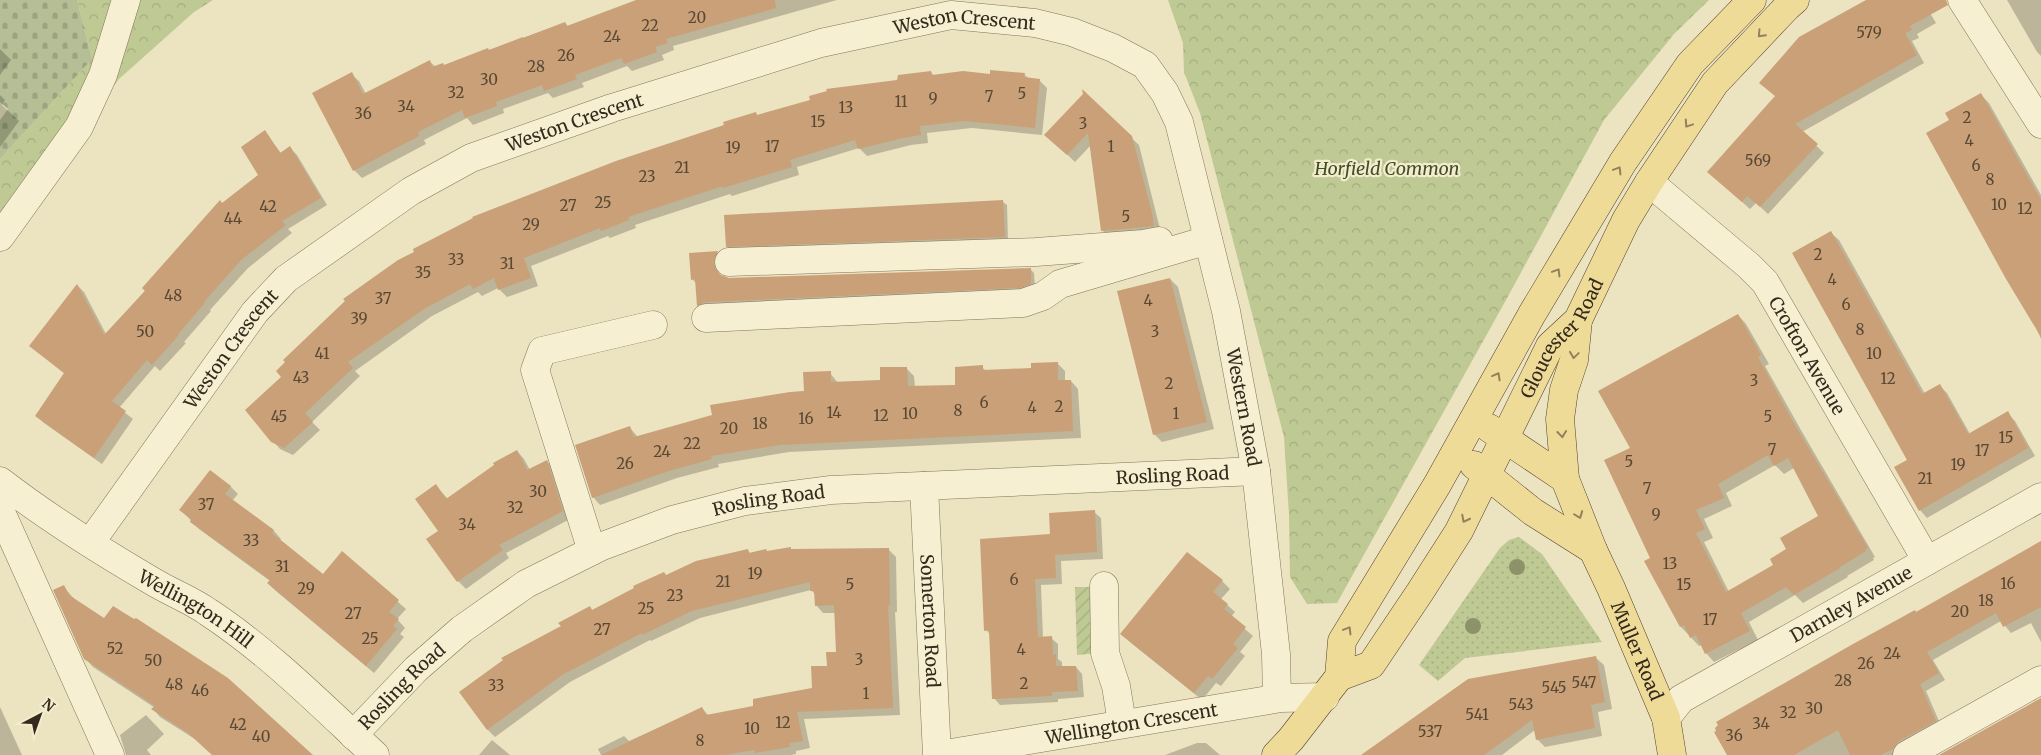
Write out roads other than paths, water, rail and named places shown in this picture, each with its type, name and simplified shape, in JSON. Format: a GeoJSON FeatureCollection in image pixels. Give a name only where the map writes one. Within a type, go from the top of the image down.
{"type":"FeatureCollection","features":[{"type":"Feature","properties":{"kind":"main road","name":"Gloucester Road"},"geometry":{"type":"LineString","coordinates":[[1332,687],[1342,641],[1437,486],[1532,314],[1623,162],[1690,64],[1752,0]]}},
{"type":"Feature","properties":{"kind":"main road","name":"Gloucester Road"},"geometry":{"type":"LineString","coordinates":[[1276,755],[1332,687],[1372,665],[1459,531],[1488,476],[1550,346],[1578,320],[1626,220],[1648,182],[1715,83],[1795,0]]}},
{"type":"Feature","properties":{"kind":"main road","name":"Muller Road"},"geometry":{"type":"LineString","coordinates":[[1578,320],[1574,360],[1564,390],[1560,419],[1565,480],[1593,550],[1666,718],[1672,755]]}},
{"type":"Feature","properties":{"kind":"main road"},"geometry":{"type":"LineString","coordinates":[[1474,419],[1565,480]]}},
{"type":"Feature","properties":{"kind":"main road"},"geometry":{"type":"LineString","coordinates":[[1456,451],[1533,512],[1593,550]]}},
{"type":"Feature","properties":{"kind":"street"},"geometry":{"type":"LineString","coordinates":[[0,237],[80,127],[102,75],[126,0]]}},
{"type":"Feature","properties":{"kind":"street"},"geometry":{"type":"LineString","coordinates":[[1962,0],[2041,124]]}},
{"type":"Feature","properties":{"kind":"street","name":"Weston Crescent"},"geometry":{"type":"LineString","coordinates":[[90,544],[255,312],[286,278],[411,191],[472,158],[612,108],[821,44],[951,15],[1035,23],[1072,32],[1113,48],[1145,65],[1166,93],[1179,122]]}},
{"type":"Feature","properties":{"kind":"street","name":"Western Road"},"geometry":{"type":"LineString","coordinates":[[1179,122],[1226,311],[1256,471],[1276,654],[1277,698]]}},
{"type":"Feature","properties":{"kind":"street","name":"Crofton Avenue"},"geometry":{"type":"LineString","coordinates":[[1648,182],[1766,282],[1927,561]]}},
{"type":"Feature","properties":{"kind":"street"},"geometry":{"type":"LineString","coordinates":[[729,262],[1036,252],[1143,244],[1207,236]]}},
{"type":"Feature","properties":{"kind":"street"},"geometry":{"type":"LineString","coordinates":[[706,318],[1023,303],[1043,296],[1060,284],[1207,236]]}},
{"type":"Feature","properties":{"kind":"street"},"geometry":{"type":"LineString","coordinates":[[592,551],[535,370],[542,351],[653,325]]}},
{"type":"Feature","properties":{"kind":"street","name":"Rosling Road"},"geometry":{"type":"LineString","coordinates":[[353,735],[416,669],[462,629],[526,584],[592,551],[672,520],[745,500],[831,490],[1256,471]]}},
{"type":"Feature","properties":{"kind":"street","name":"Wellington Hill"},"geometry":{"type":"LineString","coordinates":[[0,481],[36,509],[90,544],[206,611],[234,630],[375,755]]}},
{"type":"Feature","properties":{"kind":"street","name":"Somerton Road"},"geometry":{"type":"LineString","coordinates":[[924,486],[938,755]]}},
{"type":"Feature","properties":{"kind":"street","name":"Darnley Avenue"},"geometry":{"type":"LineString","coordinates":[[1666,718],[1682,699],[2041,497]]}},
{"type":"Feature","properties":{"kind":"street"},"geometry":{"type":"LineString","coordinates":[[0,510],[110,755]]}},
{"type":"Feature","properties":{"kind":"street"},"geometry":{"type":"LineString","coordinates":[[1104,586],[1105,653],[1116,686],[1122,723]]}},
{"type":"Feature","properties":{"kind":"street"},"geometry":{"type":"LineString","coordinates":[[1907,755],[2041,680]]}},
{"type":"Feature","properties":{"kind":"street","name":"Wellington Crescent"},"geometry":{"type":"LineString","coordinates":[[938,755],[1332,687]]}},
{"type":"Feature","properties":{"kind":"park label","name":"Horfield Common"},"geometry":{"type":"Point","coordinates":[1387,168]}}]}
